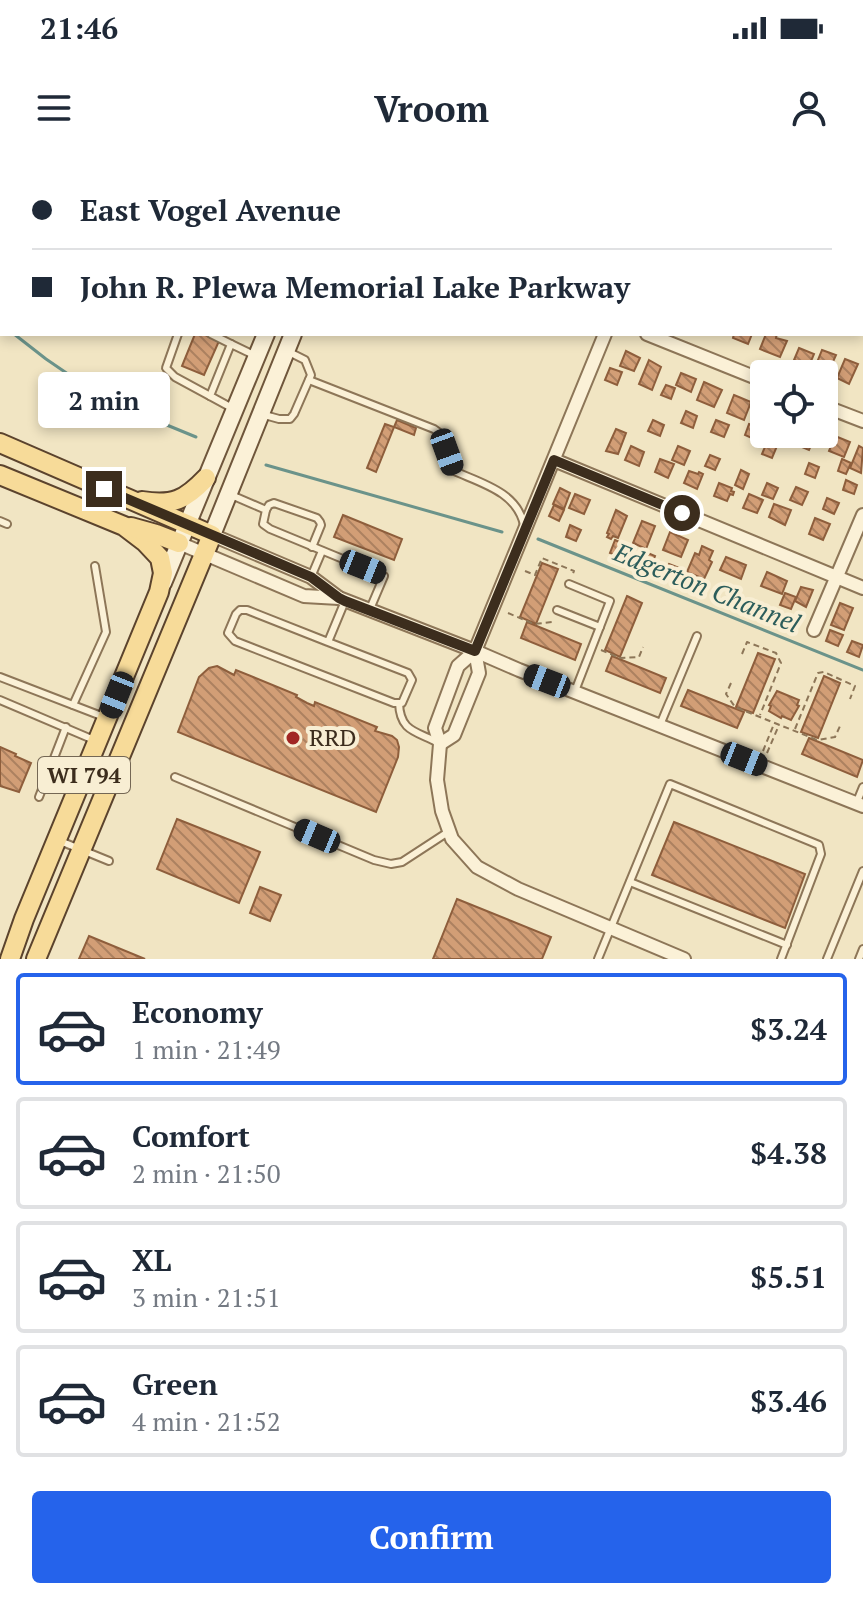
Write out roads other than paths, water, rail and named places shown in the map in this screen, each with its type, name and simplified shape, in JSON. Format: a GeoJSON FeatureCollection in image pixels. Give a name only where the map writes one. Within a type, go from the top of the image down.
{"type":"FeatureCollection","features":[{"type":"Feature","properties":{"kind":"main road"},"geometry":{"type":"LineString","coordinates":[[159,592],[267,336]]}},
{"type":"Feature","properties":{"kind":"main road"},"geometry":{"type":"LineString","coordinates":[[0,443],[212,535],[289,342]]}},
{"type":"Feature","properties":{"kind":"main road","name":"WI 794"},"geometry":{"type":"LineString","coordinates":[[0,475],[124,526],[160,558],[163,573],[159,592],[98,741],[8,948]]}},
{"type":"Feature","properties":{"kind":"main road"},"geometry":{"type":"LineString","coordinates":[[126,499],[158,504],[176,500],[191,493],[206,478]]}},
{"type":"Feature","properties":{"kind":"main road"},"geometry":{"type":"LineString","coordinates":[[124,526],[179,543]]}},
{"type":"Feature","properties":{"kind":"main road","name":"WI 794"},"geometry":{"type":"LineString","coordinates":[[36,959],[212,535]]}},
{"type":"Feature","properties":{"kind":"street"},"geometry":{"type":"LineString","coordinates":[[604,336],[475,651],[458,666],[435,728],[440,744],[437,780],[448,832],[477,867],[518,889],[684,959]]}},
{"type":"Feature","properties":{"kind":"street"},"geometry":{"type":"LineString","coordinates":[[652,336],[750,375]]}},
{"type":"Feature","properties":{"kind":"street"},"geometry":{"type":"LineString","coordinates":[[838,411],[863,421]]}},
{"type":"Feature","properties":{"kind":"street"},"geometry":{"type":"LineString","coordinates":[[554,460],[863,588]]}},
{"type":"Feature","properties":{"kind":"street"},"geometry":{"type":"LineString","coordinates":[[814,630],[863,515]]}},
{"type":"Feature","properties":{"kind":"street"},"geometry":{"type":"LineString","coordinates":[[212,535],[311,577],[342,599],[860,805]]}},
{"type":"Feature","properties":{"kind":"street"},"geometry":{"type":"LineString","coordinates":[[179,543],[304,596],[342,599]]}},
{"type":"Feature","properties":{"kind":"street"},"geometry":{"type":"LineString","coordinates":[[440,744],[454,735],[479,673],[475,651]]}},
{"type":"Feature","properties":{"kind":"lane"},"geometry":{"type":"LineString","coordinates":[[177,336],[166,368],[175,377],[234,409]]}},
{"type":"Feature","properties":{"kind":"lane"},"geometry":{"type":"LineString","coordinates":[[215,336],[256,356]]}},
{"type":"Feature","properties":{"kind":"lane"},"geometry":{"type":"LineString","coordinates":[[261,414],[290,419],[311,375],[305,360],[289,342]]}},
{"type":"Feature","properties":{"kind":"lane"},"geometry":{"type":"LineString","coordinates":[[210,396],[231,344]]}},
{"type":"Feature","properties":{"kind":"lane"},"geometry":{"type":"LineString","coordinates":[[309,380],[434,429],[445,437],[454,471],[511,500],[518,508],[525,530]]}},
{"type":"Feature","properties":{"kind":"lane"},"geometry":{"type":"LineString","coordinates":[[229,494],[266,510]]}},
{"type":"Feature","properties":{"kind":"lane"},"geometry":{"type":"LineString","coordinates":[[312,547],[321,525],[317,518],[274,503],[269,505],[263,520],[265,527],[312,547],[384,576],[370,610]]}},
{"type":"Feature","properties":{"kind":"lane"},"geometry":{"type":"LineString","coordinates":[[311,577],[322,551]]}},
{"type":"Feature","properties":{"kind":"lane"},"geometry":{"type":"LineString","coordinates":[[73,705],[106,632],[95,566]]}},
{"type":"Feature","properties":{"kind":"lane"},"geometry":{"type":"LineString","coordinates":[[569,584],[610,601],[575,691]]}},
{"type":"Feature","properties":{"kind":"lane"},"geometry":{"type":"LineString","coordinates":[[328,642],[342,599]]}},
{"type":"Feature","properties":{"kind":"lane"},"geometry":{"type":"LineString","coordinates":[[247,610],[328,642],[408,673],[412,680],[404,700],[394,703],[235,641],[228,633],[236,614],[247,610]]}},
{"type":"Feature","properties":{"kind":"lane"},"geometry":{"type":"LineString","coordinates":[[557,610],[600,627]]}},
{"type":"Feature","properties":{"kind":"lane"},"geometry":{"type":"LineString","coordinates":[[660,725],[697,636]]}},
{"type":"Feature","properties":{"kind":"lane"},"geometry":{"type":"LineString","coordinates":[[0,677],[107,718]]}},
{"type":"Feature","properties":{"kind":"lane"},"geometry":{"type":"LineString","coordinates":[[0,700],[98,741]]}},
{"type":"Feature","properties":{"kind":"lane"},"geometry":{"type":"LineString","coordinates":[[399,703],[406,727],[440,744]]}},
{"type":"Feature","properties":{"kind":"lane"},"geometry":{"type":"LineString","coordinates":[[39,797],[66,727]]}},
{"type":"Feature","properties":{"kind":"lane"},"geometry":{"type":"LineString","coordinates":[[175,777],[374,860],[391,864],[402,862],[448,832]]}},
{"type":"Feature","properties":{"kind":"lane"},"geometry":{"type":"LineString","coordinates":[[598,959],[670,784],[819,845],[821,854],[781,959]]}},
{"type":"Feature","properties":{"kind":"lane"},"geometry":{"type":"LineString","coordinates":[[860,805],[863,787]]}},
{"type":"Feature","properties":{"kind":"lane"},"geometry":{"type":"LineString","coordinates":[[57,840],[109,861]]}},
{"type":"Feature","properties":{"kind":"lane"},"geometry":{"type":"LineString","coordinates":[[827,959],[863,871]]}},
{"type":"Feature","properties":{"kind":"lane"},"geometry":{"type":"LineString","coordinates":[[630,882],[787,945]]}},
{"type":"Feature","properties":{"kind":"lane"},"geometry":{"type":"LineString","coordinates":[[859,959],[863,949]]}},
{"type":"Feature","properties":{"kind":"waterway","name":"Edgerton Channel"},"geometry":{"type":"LineString","coordinates":[[17,336],[106,400],[196,437]]}},
{"type":"Feature","properties":{"kind":"waterway","name":"Edgerton Channel"},"geometry":{"type":"LineString","coordinates":[[266,465],[502,532]]}},
{"type":"Feature","properties":{"kind":"waterway","name":"Edgerton Channel"},"geometry":{"type":"LineString","coordinates":[[538,539],[863,670]]}},
{"type":"Feature","properties":{"kind":"place","name":"RRD"},"geometry":{"type":"Point","coordinates":[293,738]}}]}
